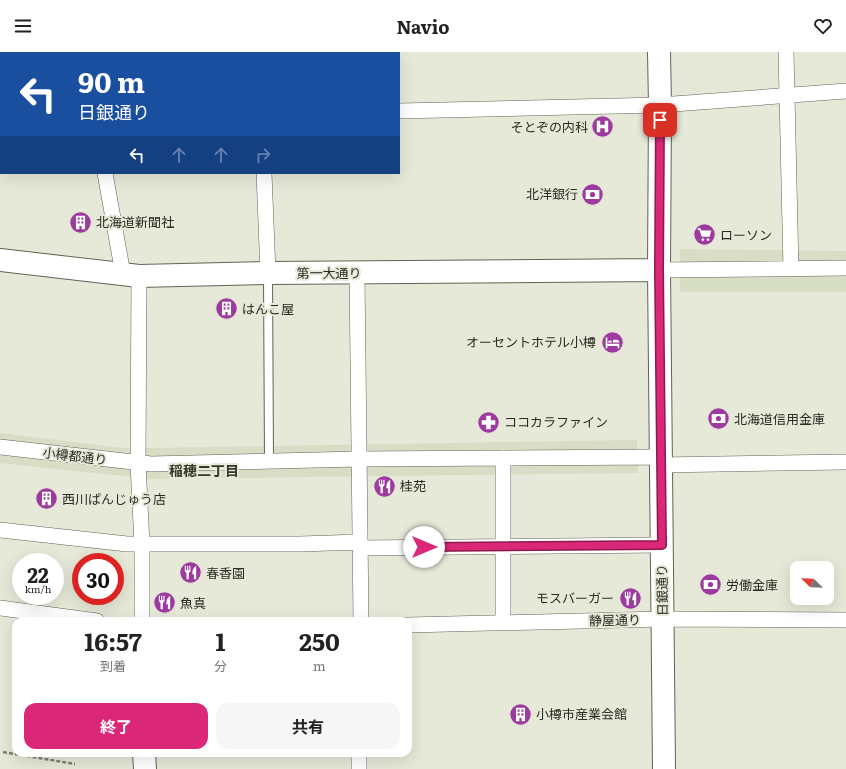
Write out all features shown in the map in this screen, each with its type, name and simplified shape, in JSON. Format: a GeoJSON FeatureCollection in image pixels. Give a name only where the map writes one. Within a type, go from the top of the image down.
{"type":"FeatureCollection","features":[{"type":"Feature","properties":{"kind":"street","name":"日銀通り"},"geometry":{"type":"LineString","coordinates":[[659,52],[659,270],[664,769]]}},
{"type":"Feature","properties":{"kind":"street"},"geometry":{"type":"LineString","coordinates":[[786,52],[791,269]]}},
{"type":"Feature","properties":{"kind":"street"},"geometry":{"type":"LineString","coordinates":[[400,111],[660,105],[846,91]]}},
{"type":"Feature","properties":{"kind":"street"},"geometry":{"type":"LineString","coordinates":[[105,174],[131,275],[144,464],[142,617]]}},
{"type":"Feature","properties":{"kind":"street"},"geometry":{"type":"LineString","coordinates":[[264,174],[268,273]]}},
{"type":"Feature","properties":{"kind":"street","name":"第一大通り"},"geometry":{"type":"LineString","coordinates":[[0,260],[131,275],[659,270]]}},
{"type":"Feature","properties":{"kind":"street"},"geometry":{"type":"LineString","coordinates":[[659,270],[846,268]]}},
{"type":"Feature","properties":{"kind":"street"},"geometry":{"type":"LineString","coordinates":[[357,274],[361,617]]}},
{"type":"Feature","properties":{"kind":"street","name":"小樽都通り"},"geometry":{"type":"LineString","coordinates":[[0,447],[144,464],[360,459],[503,458],[846,462]]}},
{"type":"Feature","properties":{"kind":"street"},"geometry":{"type":"LineString","coordinates":[[503,458],[503,623]]}},
{"type":"Feature","properties":{"kind":"street"},"geometry":{"type":"LineString","coordinates":[[0,530],[142,545],[360,545],[503,547],[662,545]]}},
{"type":"Feature","properties":{"kind":"street"},"geometry":{"type":"LineString","coordinates":[[0,608],[67,617]]}},
{"type":"Feature","properties":{"kind":"street","name":"静屋通り"},"geometry":{"type":"LineString","coordinates":[[412,625],[663,619],[846,620]]}},
{"type":"Feature","properties":{"kind":"street"},"geometry":{"type":"LineString","coordinates":[[144,757],[144,769]]}},
{"type":"Feature","properties":{"kind":"street"},"geometry":{"type":"LineString","coordinates":[[359,757],[359,769]]}},
{"type":"Feature","properties":{"kind":"lane"},"geometry":{"type":"LineString","coordinates":[[268,273],[269,461]]}},
{"type":"Feature","properties":{"kind":"path"},"geometry":{"type":"LineString","coordinates":[[3,752],[12,754]]}},
{"type":"Feature","properties":{"kind":"path"},"geometry":{"type":"LineString","coordinates":[[33,757],[75,764]]}},
{"type":"Feature","properties":{"kind":"shaded area"},"geometry":{"type":"Polygon","coordinates":[[[680,249],[846,251],[846,292],[680,292],[680,249]]]}},
{"type":"Feature","properties":{"kind":"shaded area"},"geometry":{"type":"Polygon","coordinates":[[[0,433],[122,448],[637,440],[638,473],[151,479],[0,463],[0,433]]]}},
{"type":"Feature","properties":{"kind":"place","name":"そとぞの内科"},"geometry":{"type":"Point","coordinates":[603,127]}},
{"type":"Feature","properties":{"kind":"place","name":"北洋銀行"},"geometry":{"type":"Point","coordinates":[593,194]}},
{"type":"Feature","properties":{"kind":"place","name":"北海道新聞社"},"geometry":{"type":"Point","coordinates":[80,222]}},
{"type":"Feature","properties":{"kind":"place","name":"ローソン"},"geometry":{"type":"Point","coordinates":[704,235]}},
{"type":"Feature","properties":{"kind":"place","name":"はんこ屋"},"geometry":{"type":"Point","coordinates":[227,309]}},
{"type":"Feature","properties":{"kind":"place","name":"オーセントホテル小樽"},"geometry":{"type":"Point","coordinates":[612,342]}},
{"type":"Feature","properties":{"kind":"place","name":"北海道信用金庫"},"geometry":{"type":"Point","coordinates":[719,419]}},
{"type":"Feature","properties":{"kind":"place","name":"ココカラファイン"},"geometry":{"type":"Point","coordinates":[489,422]}},
{"type":"Feature","properties":{"kind":"place","name":"桂苑"},"geometry":{"type":"Point","coordinates":[384,486]}},
{"type":"Feature","properties":{"kind":"place","name":"西川ぱんじゅう店"},"geometry":{"type":"Point","coordinates":[46,499]}},
{"type":"Feature","properties":{"kind":"place","name":"春香園"},"geometry":{"type":"Point","coordinates":[191,573]}},
{"type":"Feature","properties":{"kind":"place","name":"労働金庫"},"geometry":{"type":"Point","coordinates":[711,585]}},
{"type":"Feature","properties":{"kind":"place","name":"モスバーガー"},"geometry":{"type":"Point","coordinates":[630,598]}},
{"type":"Feature","properties":{"kind":"place","name":"魚真"},"geometry":{"type":"Point","coordinates":[165,603]}},
{"type":"Feature","properties":{"kind":"place","name":"小樽市産業会館"},"geometry":{"type":"Point","coordinates":[520,714]}},
{"type":"Feature","properties":{"kind":"district","name":"稲穂二丁目"},"geometry":{"type":"Point","coordinates":[204,471]}},
{"type":"Feature","properties":{"kind":"route"},"geometry":{"type":"LineString","coordinates":[[424,547],[662,545],[659,270],[660,120]]}}]}
